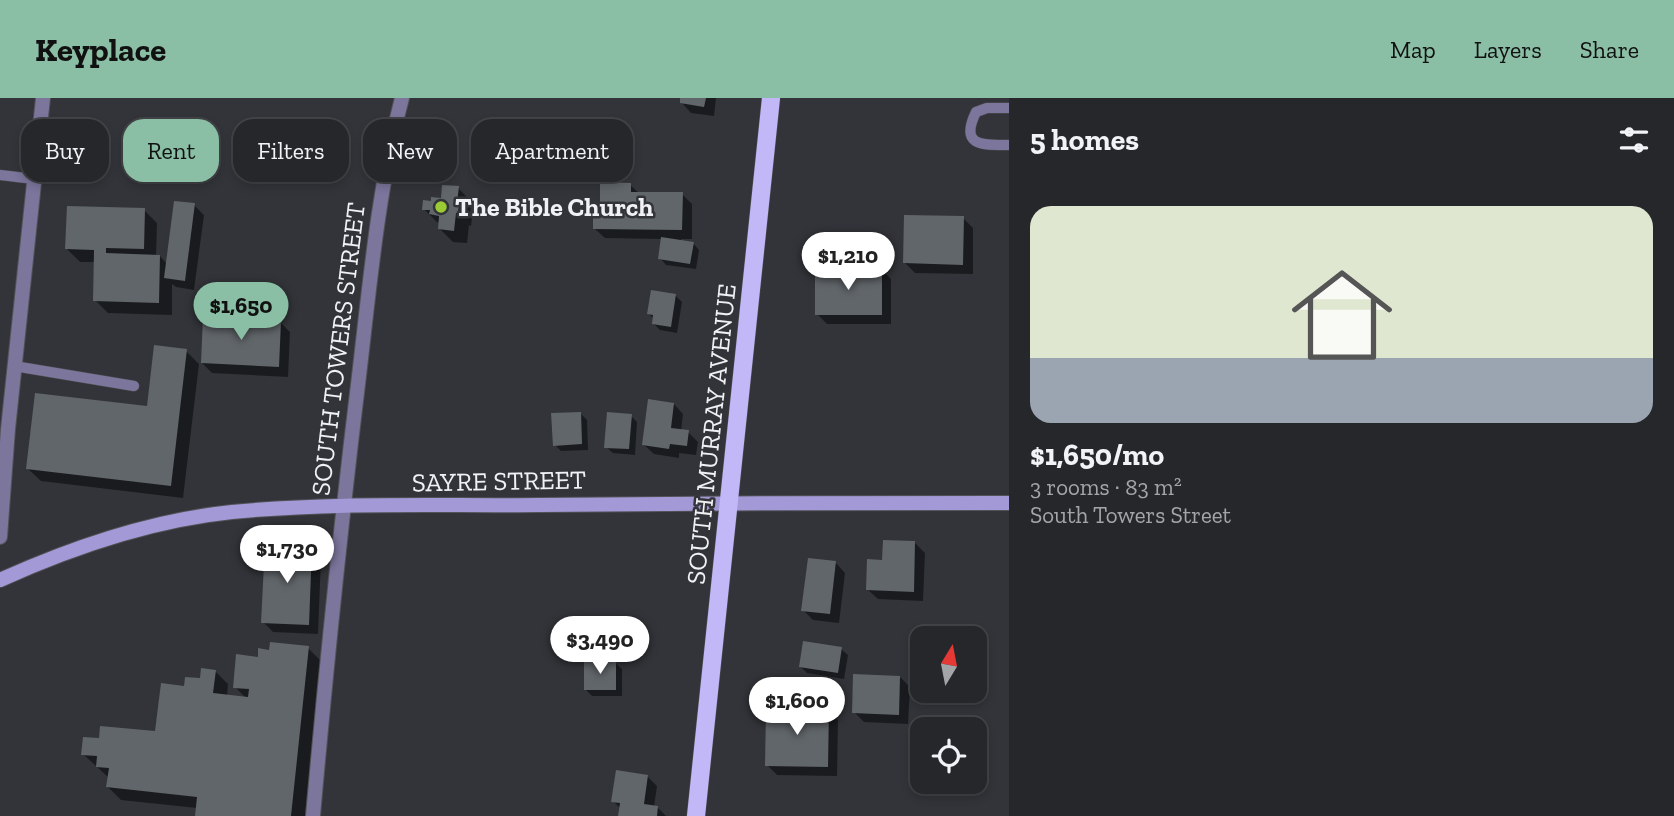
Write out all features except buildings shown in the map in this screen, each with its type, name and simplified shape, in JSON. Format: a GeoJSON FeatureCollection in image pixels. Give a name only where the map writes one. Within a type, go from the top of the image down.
{"type":"FeatureCollection","features":[{"type":"Feature","properties":{"kind":"main road","name":"SOUTH MURRAY AVENUE"},"geometry":{"type":"LineString","coordinates":[[696,816],[771,98]]}},
{"type":"Feature","properties":{"kind":"main road","name":"SAYRE STREET"},"geometry":{"type":"LineString","coordinates":[[0,580],[97,542],[165,523],[231,512],[316,507],[1009,503]]}},
{"type":"Feature","properties":{"kind":"street"},"geometry":{"type":"LineString","coordinates":[[41,119],[43,98]]}},
{"type":"Feature","properties":{"kind":"street","name":"SOUTH TOWERS STREET"},"geometry":{"type":"LineString","coordinates":[[313,816],[343,507],[380,200],[402,98]]}},
{"type":"Feature","properties":{"kind":"street"},"geometry":{"type":"LineString","coordinates":[[0,537],[8,429],[34,182]]}},
{"type":"Feature","properties":{"kind":"lane"},"geometry":{"type":"LineString","coordinates":[[1009,108],[986,108],[976,112],[970,132],[973,140],[980,145],[1009,145]]}},
{"type":"Feature","properties":{"kind":"lane"},"geometry":{"type":"LineString","coordinates":[[0,175],[21,178]]}},
{"type":"Feature","properties":{"kind":"lane"},"geometry":{"type":"LineString","coordinates":[[14,366],[134,386]]}},
{"type":"Feature","properties":{"kind":"place","name":"The Bible Church"},"geometry":{"type":"Point","coordinates":[441,207]}}]}
